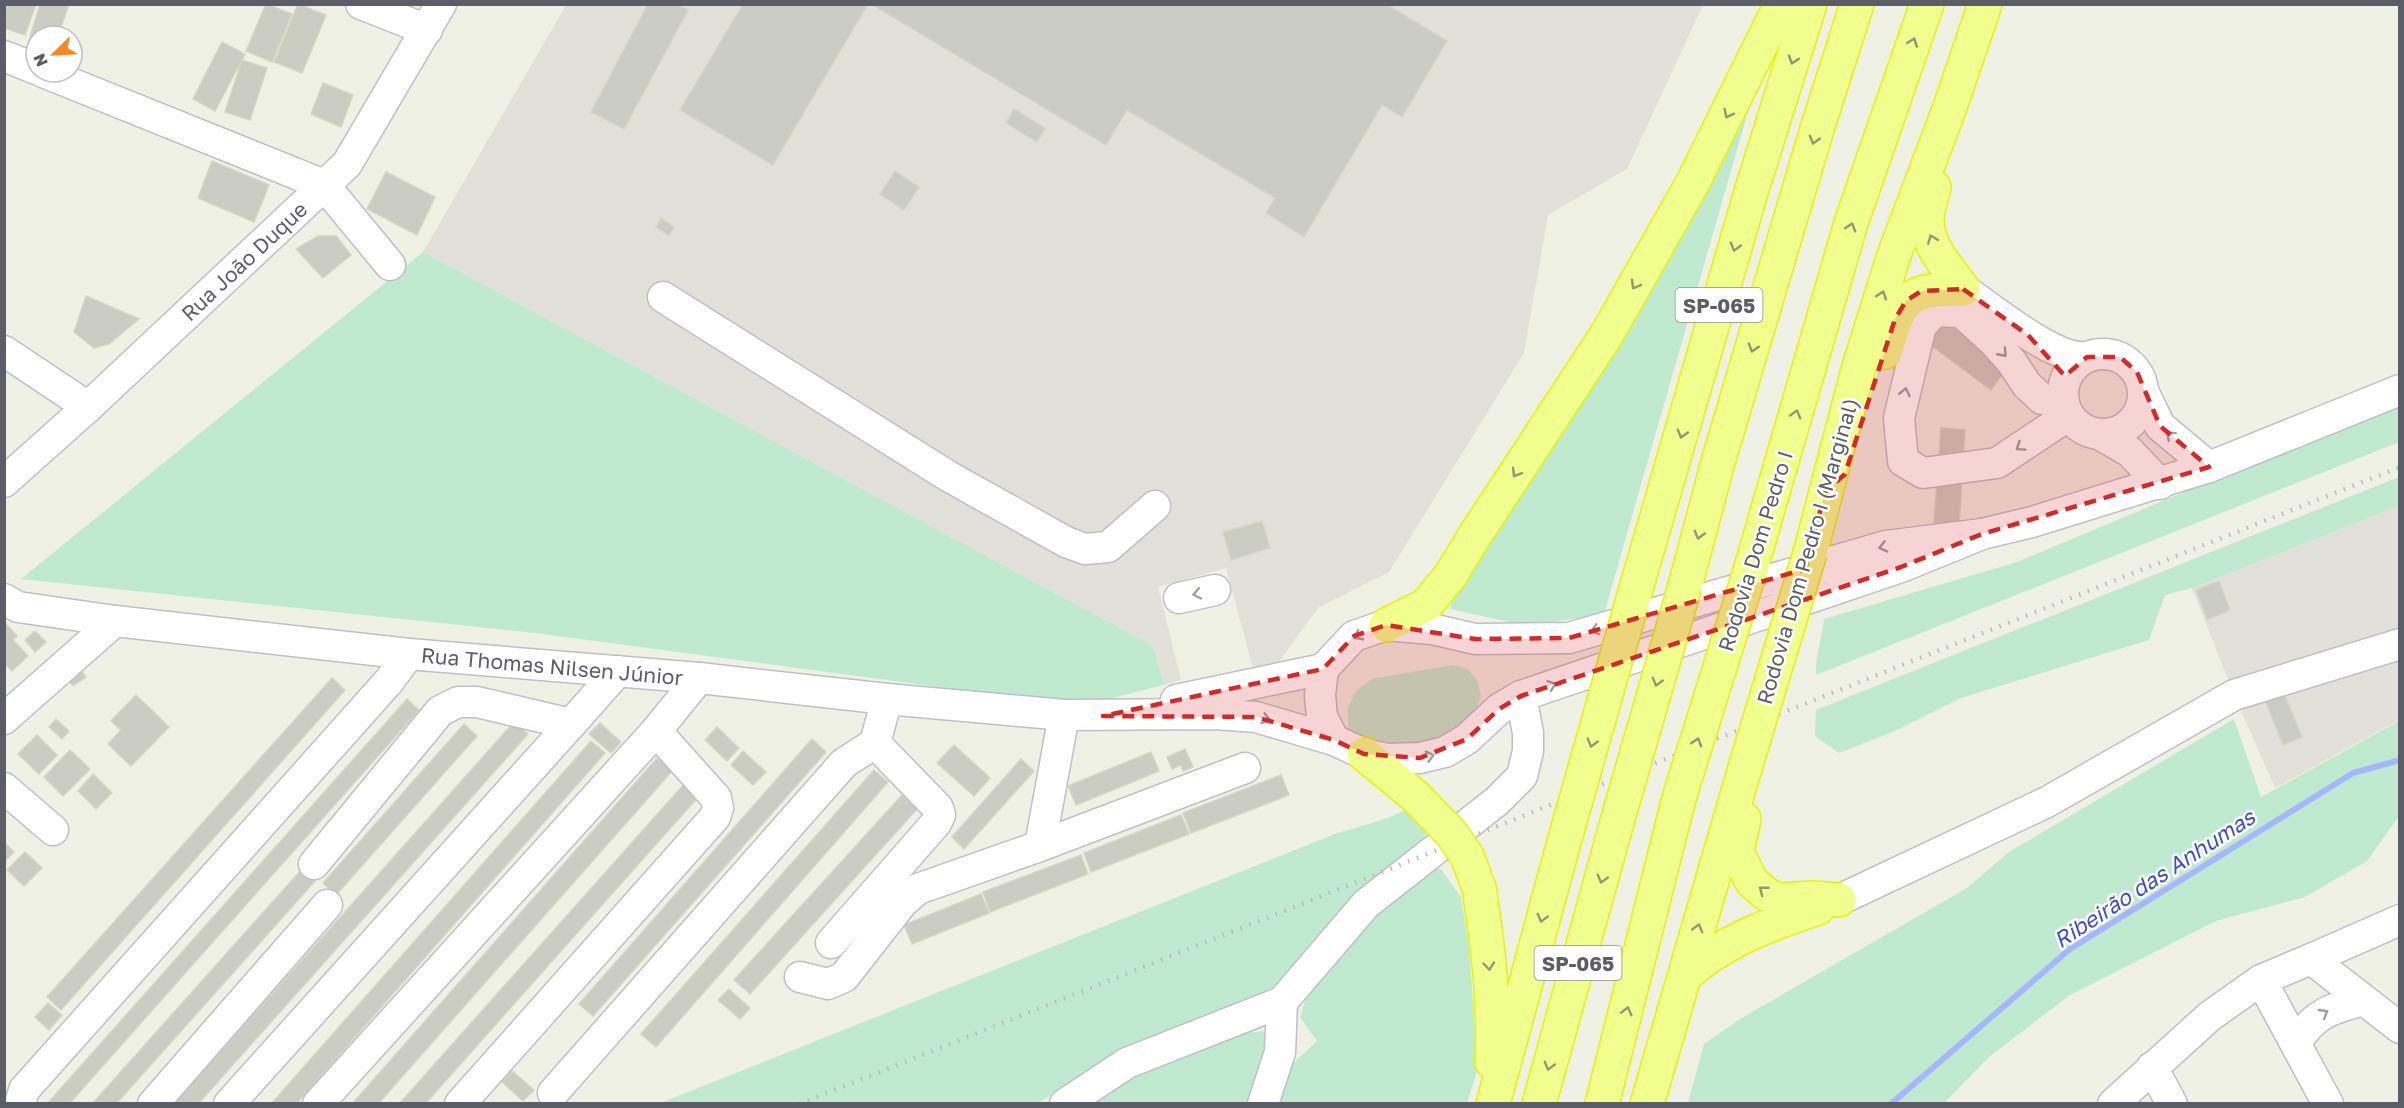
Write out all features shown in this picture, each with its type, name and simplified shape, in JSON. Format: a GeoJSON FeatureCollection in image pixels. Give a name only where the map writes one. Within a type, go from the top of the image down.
{"type":"FeatureCollection","features":[{"type":"Feature","properties":{"kind":"highway"},"geometry":{"type":"LineString","coordinates":[[1386,625],[1426,605],[1450,576],[1607,334],[1693,182],[1781,4]]}},
{"type":"Feature","properties":{"kind":"highway","name":"SP-065"},"geometry":{"type":"LineString","coordinates":[[1491,1104],[1631,606],[1751,192],[1810,4]]}},
{"type":"Feature","properties":{"kind":"highway","name":"SP-065"},"geometry":{"type":"LineString","coordinates":[[1539,1104],[1725,439],[1817,129],[1857,4]]}},
{"type":"Feature","properties":{"kind":"highway","name":"Rodovia Dom Pedro I"},"geometry":{"type":"LineString","coordinates":[[1602,1104],[1680,798],[1750,571],[1851,223],[1928,4]]}},
{"type":"Feature","properties":{"kind":"highway","name":"Rodovia Dom Pedro I (Marginal)"},"geometry":{"type":"LineString","coordinates":[[1647,1104],[1810,553],[1858,370],[1894,255],[1950,107],[1985,4]]}},
{"type":"Feature","properties":{"kind":"highway"},"geometry":{"type":"LineString","coordinates":[[1950,107],[1927,219],[1928,230],[1938,254],[1963,289]]}},
{"type":"Feature","properties":{"kind":"highway"},"geometry":{"type":"LineString","coordinates":[[1825,492],[1845,474],[1895,319],[1906,301],[1921,291],[1963,289]]}},
{"type":"Feature","properties":{"kind":"highway"},"geometry":{"type":"LineString","coordinates":[[1364,754],[1416,796],[1451,833],[1467,856],[1479,888],[1487,935],[1491,985],[1493,1037],[1491,1104]]}},
{"type":"Feature","properties":{"kind":"highway"},"geometry":{"type":"LineString","coordinates":[[1745,768],[1746,807],[1737,852],[1752,882],[1777,900],[1813,898],[1839,900]]}},
{"type":"Feature","properties":{"kind":"highway"},"geometry":{"type":"LineString","coordinates":[[1684,976],[1704,958],[1725,946],[1773,923],[1839,900]]}},
{"type":"Feature","properties":{"kind":"street"},"geometry":{"type":"LineString","coordinates":[[361,4],[434,17]]}},
{"type":"Feature","properties":{"kind":"street","name":"Rua João Duque"},"geometry":{"type":"LineString","coordinates":[[4,482],[88,407],[347,164],[434,17]]}},
{"type":"Feature","properties":{"kind":"street"},"geometry":{"type":"LineString","coordinates":[[4,56],[24,64]]}},
{"type":"Feature","properties":{"kind":"street"},"geometry":{"type":"LineString","coordinates":[[73,84],[324,185],[390,265]]}},
{"type":"Feature","properties":{"kind":"street"},"geometry":{"type":"LineString","coordinates":[[1963,289],[2028,335],[2064,354],[2079,358],[2109,354],[2129,363],[2137,372],[2160,426],[2209,467]]}},
{"type":"Feature","properties":{"kind":"street"},"geometry":{"type":"LineString","coordinates":[[663,297],[948,476],[1066,542],[1085,549],[1108,547],[1155,506]]}},
{"type":"Feature","properties":{"kind":"street"},"geometry":{"type":"LineString","coordinates":[[2065,403],[2042,399],[2026,385],[2011,361],[1961,312],[1935,311],[1921,326],[1899,418],[1903,461],[1923,473],[1997,463],[2065,403],[2071,370],[2087,357]]}},
{"type":"Feature","properties":{"kind":"street"},"geometry":{"type":"LineString","coordinates":[[2028,335],[2060,371],[2064,382],[2065,403],[2077,425],[2088,432],[2101,435],[2115,434],[2127,428],[2142,407],[2144,393]]}},
{"type":"Feature","properties":{"kind":"street"},"geometry":{"type":"LineString","coordinates":[[4,351],[88,407]]}},
{"type":"Feature","properties":{"kind":"street"},"geometry":{"type":"LineString","coordinates":[[1065,1104],[1127,1063],[1282,1002],[1366,904],[1497,801],[1522,776],[1528,751],[1510,702],[1901,567],[1983,534],[2160,484],[2209,467],[2400,390]]}},
{"type":"Feature","properties":{"kind":"street"},"geometry":{"type":"LineString","coordinates":[[2101,435],[2130,452],[2160,484]]}},
{"type":"Feature","properties":{"kind":"street"},"geometry":{"type":"LineString","coordinates":[[1334,740],[1322,717],[1320,695],[1323,669],[1354,636],[1386,625],[1432,629],[1475,639],[1569,638],[1886,546],[1983,534]]}},
{"type":"Feature","properties":{"kind":"street"},"geometry":{"type":"LineString","coordinates":[[1179,598],[1215,590]]}},
{"type":"Feature","properties":{"kind":"street","name":"Rua Thomas Nilsen Júnior"},"geometry":{"type":"LineString","coordinates":[[4,599],[18,607],[115,621],[409,654],[699,678],[887,699],[1064,715],[1103,716],[1208,705],[1323,669]]}},
{"type":"Feature","properties":{"kind":"street"},"geometry":{"type":"LineString","coordinates":[[4,719],[115,621]]}},
{"type":"Feature","properties":{"kind":"street"},"geometry":{"type":"LineString","coordinates":[[1839,900],[2047,801],[2234,695],[2400,644]]}},
{"type":"Feature","properties":{"kind":"street"},"geometry":{"type":"LineString","coordinates":[[20,1104],[24,1090],[389,681],[409,654]]}},
{"type":"Feature","properties":{"kind":"street"},"geometry":{"type":"LineString","coordinates":[[229,1104],[618,671]]}},
{"type":"Feature","properties":{"kind":"street"},"geometry":{"type":"LineString","coordinates":[[318,1104],[656,731],[699,678]]}},
{"type":"Feature","properties":{"kind":"street"},"geometry":{"type":"LineString","coordinates":[[553,1093],[844,764],[875,743],[887,699]]}},
{"type":"Feature","properties":{"kind":"street"},"geometry":{"type":"LineString","coordinates":[[314,864],[440,711],[458,702],[477,702],[571,724]]}},
{"type":"Feature","properties":{"kind":"street","name":"Rua Thomas Nilsen Júnior"},"geometry":{"type":"LineString","coordinates":[[1208,705],[1334,740],[1364,754],[1398,759],[1420,758],[1445,752],[1467,740],[1510,702]]}},
{"type":"Feature","properties":{"kind":"street"},"geometry":{"type":"LineString","coordinates":[[1040,846],[1064,715]]}},
{"type":"Feature","properties":{"kind":"street"},"geometry":{"type":"LineString","coordinates":[[460,1104],[715,817],[718,808],[716,798],[656,731]]}},
{"type":"Feature","properties":{"kind":"street"},"geometry":{"type":"LineString","coordinates":[[831,943],[936,823],[940,815],[938,808],[875,743]]}},
{"type":"Feature","properties":{"kind":"street"},"geometry":{"type":"LineString","coordinates":[[801,977],[828,984],[844,977],[910,895],[918,889],[1040,846],[1245,768]]}},
{"type":"Feature","properties":{"kind":"street"},"geometry":{"type":"LineString","coordinates":[[4,788],[53,830]]}},
{"type":"Feature","properties":{"kind":"street"},"geometry":{"type":"LineString","coordinates":[[153,1104],[327,905]]}},
{"type":"Feature","properties":{"kind":"street"},"geometry":{"type":"LineString","coordinates":[[2113,1104],[2210,1016],[2261,980],[2400,920]]}},
{"type":"Feature","properties":{"kind":"street"},"geometry":{"type":"LineString","coordinates":[[2307,961],[2363,999],[2400,1028]]}},
{"type":"Feature","properties":{"kind":"street"},"geometry":{"type":"LineString","coordinates":[[2261,980],[2328,1104]]}},
{"type":"Feature","properties":{"kind":"street"},"geometry":{"type":"LineString","coordinates":[[2296,1043],[2306,1026],[2319,1015],[2363,999]]}},
{"type":"Feature","properties":{"kind":"street"},"geometry":{"type":"LineString","coordinates":[[1263,1104],[1280,1052],[1282,1002]]}},
{"type":"Feature","properties":{"kind":"street"},"geometry":{"type":"LineString","coordinates":[[2152,1067],[2172,1104]]}},
{"type":"Feature","properties":{"kind":"highlighted area"},"geometry":{"type":"Polygon","coordinates":[[[1963,289],[2028,335],[2065,376],[2087,357],[2120,357],[2137,372],[2160,426],[2209,467],[1982,534],[1901,567],[1521,696],[1499,709],[1467,739],[1420,758],[1364,754],[1334,740],[1256,717],[1103,716],[1323,669],[1354,636],[1386,625],[1475,639],[1569,638],[1805,569],[1825,492],[1845,474],[1895,319],[1906,301],[1921,291],[1963,289]]]}},
{"type":"Feature","properties":{"kind":"shaded area"},"geometry":{"type":"Polygon","coordinates":[[[566,5],[1703,5],[1627,169],[1548,215],[1524,353],[1389,572],[1318,608],[1278,663],[1253,668],[1226,568],[1158,587],[1181,680],[1164,685],[1153,646],[423,252],[566,5]]]}},
{"type":"Feature","properties":{"kind":"shaded area"},"geometry":{"type":"Polygon","coordinates":[[[2399,506],[2399,720],[2275,788],[2234,695],[2192,588],[2399,506]]]}},
{"type":"Feature","properties":{"kind":"green space"},"geometry":{"type":"Polygon","coordinates":[[[1759,73],[1604,614],[1546,623],[1514,623],[1450,609],[1455,587],[1759,73]]]}},
{"type":"Feature","properties":{"kind":"green space"},"geometry":{"type":"Polygon","coordinates":[[[423,252],[1153,646],[1164,685],[1081,706],[535,633],[21,579],[423,252]]]}},
{"type":"Feature","properties":{"kind":"green space"},"geometry":{"type":"Polygon","coordinates":[[[2399,402],[2399,442],[1816,675],[1824,619],[2017,562],[2399,402]]]}},
{"type":"Feature","properties":{"kind":"green space"},"geometry":{"type":"Polygon","coordinates":[[[2399,477],[2399,506],[2192,588],[2165,595],[2149,640],[1961,698],[1895,731],[1839,753],[1815,736],[1816,710],[2399,477]]]}},
{"type":"Feature","properties":{"kind":"green space"},"geometry":{"type":"Polygon","coordinates":[[[1452,665],[1468,669],[1478,682],[1481,696],[1475,713],[1455,729],[1418,747],[1357,743],[1348,726],[1348,707],[1356,691],[1372,679],[1452,665]]]}},
{"type":"Feature","properties":{"kind":"green space"},"geometry":{"type":"Polygon","coordinates":[[[2234,719],[2261,797],[2399,721],[2399,816],[2367,861],[2305,897],[2216,921],[2070,995],[1989,1057],[1944,1103],[1688,1103],[1704,1044],[1740,1019],[1967,888],[2009,852],[2234,719]]]}},
{"type":"Feature","properties":{"kind":"green space"},"geometry":{"type":"Polygon","coordinates":[[[1405,810],[1427,833],[1399,868],[1279,994],[1128,1053],[1037,1103],[658,1104],[1335,834],[1388,818],[1405,810]]]}},
{"type":"Feature","properties":{"kind":"green space"},"geometry":{"type":"Polygon","coordinates":[[[1440,868],[1461,897],[1469,947],[1478,1068],[1467,1103],[1273,1104],[1286,1070],[1317,1041],[1300,1017],[1309,988],[1398,885],[1440,868]]]}},
{"type":"Feature","properties":{"kind":"green space"},"geometry":{"type":"Polygon","coordinates":[[[1270,1031],[1260,1103],[1080,1104],[1134,1059],[1233,1033],[1270,1031]]]}},
{"type":"Feature","properties":{"kind":"building"},"geometry":{"type":"Polygon","coordinates":[[[8,4],[36,4],[29,24],[24,24],[24,35],[4,28],[4,14],[8,4]]]}},
{"type":"Feature","properties":{"kind":"building"},"geometry":{"type":"Polygon","coordinates":[[[40,4],[69,4],[62,24],[34,24],[40,4]]]}},
{"type":"Feature","properties":{"kind":"building"},"geometry":{"type":"Polygon","coordinates":[[[266,4],[292,14],[272,62],[246,51],[266,4]]]}},
{"type":"Feature","properties":{"kind":"building"},"geometry":{"type":"Polygon","coordinates":[[[298,4],[326,15],[302,73],[274,62],[298,4]]]}},
{"type":"Feature","properties":{"kind":"building"},"geometry":{"type":"Polygon","coordinates":[[[648,4],[677,4],[688,10],[624,129],[591,112],[648,4]]]}},
{"type":"Feature","properties":{"kind":"building"},"geometry":{"type":"Polygon","coordinates":[[[743,4],[868,4],[773,165],[680,110],[743,4]]]}},
{"type":"Feature","properties":{"kind":"building"},"geometry":{"type":"Polygon","coordinates":[[[871,4],[1386,4],[1447,41],[1402,117],[1382,105],[1304,237],[1266,213],[1275,198],[1127,110],[1106,145],[871,4]]]}},
{"type":"Feature","properties":{"kind":"building"},"geometry":{"type":"Polygon","coordinates":[[[222,42],[245,54],[215,111],[193,99],[222,42]]]}},
{"type":"Feature","properties":{"kind":"building"},"geometry":{"type":"Polygon","coordinates":[[[242,60],[267,68],[250,120],[225,112],[242,60]]]}},
{"type":"Feature","properties":{"kind":"building"},"geometry":{"type":"Polygon","coordinates":[[[323,83],[353,95],[341,127],[311,114],[323,83]]]}},
{"type":"Feature","properties":{"kind":"building"},"geometry":{"type":"Polygon","coordinates":[[[1014,109],[1045,128],[1037,142],[1006,123],[1014,109]]]}},
{"type":"Feature","properties":{"kind":"building"},"geometry":{"type":"Polygon","coordinates":[[[212,161],[269,185],[254,222],[198,198],[212,161]]]}},
{"type":"Feature","properties":{"kind":"building"},"geometry":{"type":"Polygon","coordinates":[[[895,171],[919,187],[904,210],[880,194],[895,171]]]}},
{"type":"Feature","properties":{"kind":"building"},"geometry":{"type":"Polygon","coordinates":[[[386,172],[435,197],[417,235],[367,209],[386,172]]]}},
{"type":"Feature","properties":{"kind":"building"},"geometry":{"type":"Polygon","coordinates":[[[661,218],[674,227],[669,236],[656,227],[661,218]]]}},
{"type":"Feature","properties":{"kind":"building"},"geometry":{"type":"Polygon","coordinates":[[[318,236],[336,236],[351,255],[323,278],[296,249],[318,236]]]}},
{"type":"Feature","properties":{"kind":"building"},"geometry":{"type":"Polygon","coordinates":[[[86,296],[139,319],[109,344],[94,348],[74,332],[86,296]]]}},
{"type":"Feature","properties":{"kind":"building"},"geometry":{"type":"Polygon","coordinates":[[[1943,320],[2007,368],[1991,390],[1927,342],[1943,320]]]}},
{"type":"Feature","properties":{"kind":"building"},"geometry":{"type":"Polygon","coordinates":[[[1941,428],[1965,430],[1959,525],[1934,523],[1941,428]]]}},
{"type":"Feature","properties":{"kind":"building"},"geometry":{"type":"Polygon","coordinates":[[[1262,521],[1270,548],[1231,560],[1223,532],[1262,521]]]}},
{"type":"Feature","properties":{"kind":"building"},"geometry":{"type":"Polygon","coordinates":[[[2219,581],[2230,610],[2207,620],[2196,590],[2219,581]]]}},
{"type":"Feature","properties":{"kind":"building"},"geometry":{"type":"Polygon","coordinates":[[[5,623],[17,636],[13,640],[28,656],[12,671],[4,663],[5,623]]]}},
{"type":"Feature","properties":{"kind":"building"},"geometry":{"type":"Polygon","coordinates":[[[35,631],[46,642],[35,652],[25,640],[35,631]]]}},
{"type":"Feature","properties":{"kind":"building"},"geometry":{"type":"Polygon","coordinates":[[[80,669],[86,677],[73,686],[67,678],[80,669]]]}},
{"type":"Feature","properties":{"kind":"building"},"geometry":{"type":"Polygon","coordinates":[[[332,678],[345,690],[61,1010],[47,997],[332,678]]]}},
{"type":"Feature","properties":{"kind":"building"},"geometry":{"type":"Polygon","coordinates":[[[2284,693],[2302,737],[2283,745],[2265,700],[2284,693]]]}},
{"type":"Feature","properties":{"kind":"building"},"geometry":{"type":"Polygon","coordinates":[[[136,695],[169,727],[131,766],[108,744],[121,730],[111,721],[136,695]]]}},
{"type":"Feature","properties":{"kind":"building"},"geometry":{"type":"Polygon","coordinates":[[[407,699],[419,710],[69,1104],[47,1104],[407,699]]]}},
{"type":"Feature","properties":{"kind":"building"},"geometry":{"type":"Polygon","coordinates":[[[56,719],[69,731],[62,739],[49,727],[56,719]]]}},
{"type":"Feature","properties":{"kind":"building"},"geometry":{"type":"Polygon","coordinates":[[[514,722],[528,734],[198,1104],[174,1104],[514,722]]]}},
{"type":"Feature","properties":{"kind":"building"},"geometry":{"type":"Polygon","coordinates":[[[600,723],[621,742],[611,753],[589,734],[600,723]]]}},
{"type":"Feature","properties":{"kind":"building"},"geometry":{"type":"Polygon","coordinates":[[[464,724],[477,736],[336,895],[323,883],[464,724]]]}},
{"type":"Feature","properties":{"kind":"building"},"geometry":{"type":"Polygon","coordinates":[[[717,727],[739,748],[727,761],[705,740],[717,727]]]}},
{"type":"Feature","properties":{"kind":"building"},"geometry":{"type":"Polygon","coordinates":[[[37,735],[57,755],[39,774],[18,754],[37,735]]]}},
{"type":"Feature","properties":{"kind":"building"},"geometry":{"type":"Polygon","coordinates":[[[812,739],[826,752],[593,1016],[579,1004],[812,739]]]}},
{"type":"Feature","properties":{"kind":"building"},"geometry":{"type":"Polygon","coordinates":[[[591,741],[605,753],[296,1104],[271,1104],[591,741]]]}},
{"type":"Feature","properties":{"kind":"building"},"geometry":{"type":"Polygon","coordinates":[[[954,745],[990,778],[974,796],[937,763],[954,745]]]}},
{"type":"Feature","properties":{"kind":"building"},"geometry":{"type":"Polygon","coordinates":[[[1185,749],[1193,767],[1183,771],[1181,765],[1172,769],[1167,757],[1185,749]]]}},
{"type":"Feature","properties":{"kind":"building"},"geometry":{"type":"Polygon","coordinates":[[[70,750],[90,769],[63,796],[44,777],[70,750]]]}},
{"type":"Feature","properties":{"kind":"building"},"geometry":{"type":"Polygon","coordinates":[[[743,751],[766,772],[753,785],[731,765],[743,751]]]}},
{"type":"Feature","properties":{"kind":"building"},"geometry":{"type":"Polygon","coordinates":[[[1151,752],[1159,771],[1076,805],[1068,786],[1151,752]]]}},
{"type":"Feature","properties":{"kind":"building"},"geometry":{"type":"Polygon","coordinates":[[[657,758],[672,771],[378,1104],[352,1104],[657,758]]]}},
{"type":"Feature","properties":{"kind":"building"},"geometry":{"type":"Polygon","coordinates":[[[1021,759],[1034,771],[964,849],[952,837],[1021,759]]]}},
{"type":"Feature","properties":{"kind":"building"},"geometry":{"type":"Polygon","coordinates":[[[874,770],[888,782],[656,1047],[641,1034],[874,770]]]}},
{"type":"Feature","properties":{"kind":"building"},"geometry":{"type":"Polygon","coordinates":[[[93,774],[112,793],[96,809],[78,791],[93,774]]]}},
{"type":"Feature","properties":{"kind":"building"},"geometry":{"type":"Polygon","coordinates":[[[1281,775],[1289,795],[1191,833],[1183,813],[1281,775]]]}},
{"type":"Feature","properties":{"kind":"building"},"geometry":{"type":"Polygon","coordinates":[[[685,783],[699,796],[425,1104],[399,1104],[685,783]]]}},
{"type":"Feature","properties":{"kind":"building"},"geometry":{"type":"Polygon","coordinates":[[[902,795],[917,809],[750,994],[734,980],[902,795]]]}},
{"type":"Feature","properties":{"kind":"building"},"geometry":{"type":"Polygon","coordinates":[[[1181,815],[1189,834],[1091,872],[1084,853],[1181,815]]]}},
{"type":"Feature","properties":{"kind":"building"},"geometry":{"type":"Polygon","coordinates":[[[4,842],[14,852],[4,862],[4,842]]]}},
{"type":"Feature","properties":{"kind":"building"},"geometry":{"type":"Polygon","coordinates":[[[25,852],[42,868],[24,886],[7,870],[25,852]]]}},
{"type":"Feature","properties":{"kind":"building"},"geometry":{"type":"Polygon","coordinates":[[[1081,855],[1088,874],[990,912],[983,892],[1081,855]]]}},
{"type":"Feature","properties":{"kind":"building"},"geometry":{"type":"Polygon","coordinates":[[[302,869],[315,881],[116,1104],[92,1104],[302,869]]]}},
{"type":"Feature","properties":{"kind":"building"},"geometry":{"type":"Polygon","coordinates":[[[981,894],[989,913],[912,944],[904,925],[981,894]]]}},
{"type":"Feature","properties":{"kind":"building"},"geometry":{"type":"Polygon","coordinates":[[[729,989],[750,1008],[740,1019],[718,1000],[729,989]]]}},
{"type":"Feature","properties":{"kind":"building"},"geometry":{"type":"Polygon","coordinates":[[[48,1003],[62,1015],[49,1030],[35,1017],[48,1003]]]}},
{"type":"Feature","properties":{"kind":"building"},"geometry":{"type":"Polygon","coordinates":[[[512,1071],[534,1090],[523,1101],[502,1082],[512,1071]]]}},
{"type":"Feature","properties":{"kind":"waterway","name":"Ribeirão das Anhumas"},"geometry":{"type":"LineString","coordinates":[[1891,1104],[2070,949],[2353,773],[2400,760]]}},
{"type":"Feature","properties":{"kind":"railway"},"geometry":{"type":"LineString","coordinates":[[799,1104],[2400,467]]}}]}
